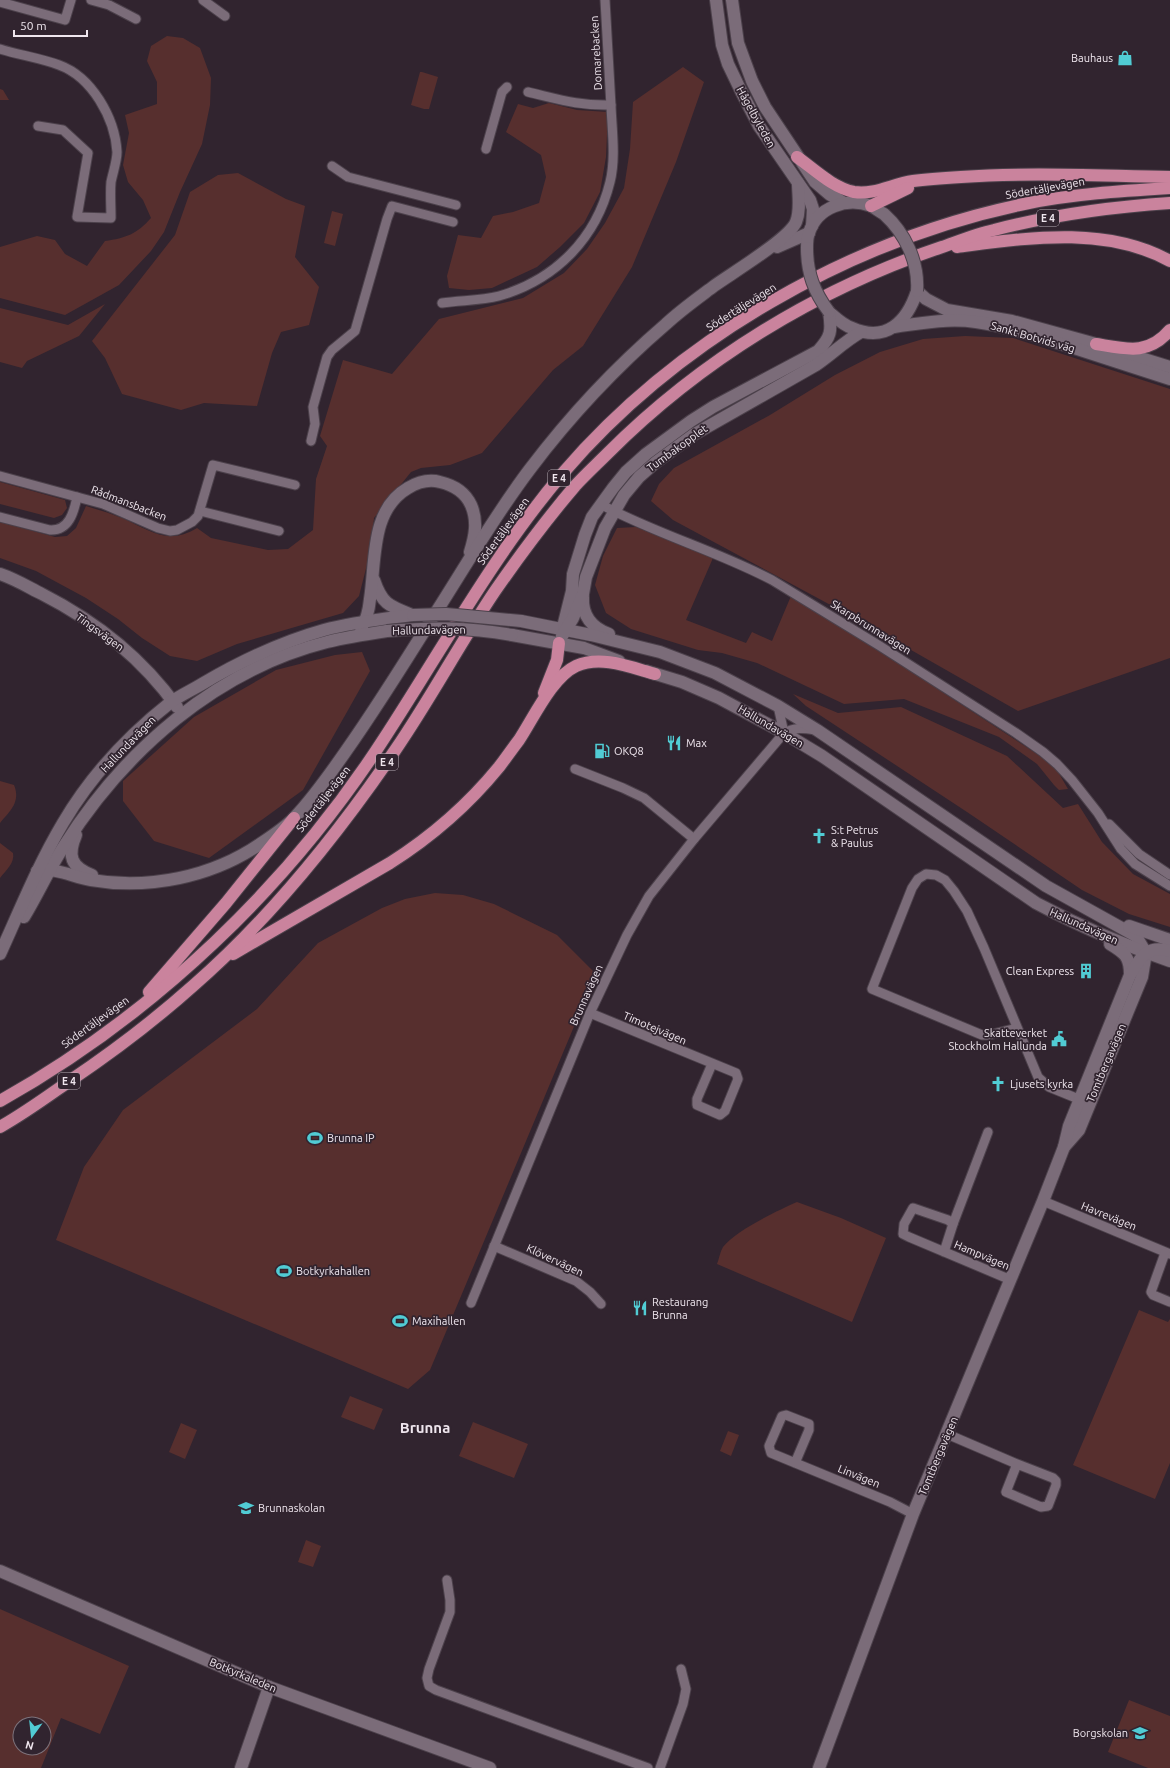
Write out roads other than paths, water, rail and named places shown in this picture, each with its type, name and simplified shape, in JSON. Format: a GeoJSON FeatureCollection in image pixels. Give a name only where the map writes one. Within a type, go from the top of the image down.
{"type":"FeatureCollection","features":[{"type":"Feature","properties":{"kind":"highway"},"geometry":{"type":"LineString","coordinates":[[797,157],[832,182],[852,191],[871,192],[912,181],[1034,174],[1170,178]]}},
{"type":"Feature","properties":{"kind":"highway"},"geometry":{"type":"LineString","coordinates":[[871,206],[901,190],[938,179]]}},
{"type":"Feature","properties":{"kind":"highway","name":"Södertäljevägen"},"geometry":{"type":"LineString","coordinates":[[0,1101],[82,1050],[184,971],[237,920],[289,865],[344,796],[384,739],[482,582],[524,522],[564,472],[614,419],[655,383],[717,335],[781,297],[851,260],[918,234],[973,216],[1024,204],[1093,193],[1170,188]]}},
{"type":"Feature","properties":{"kind":"highway","name":"E 4"},"geometry":{"type":"LineString","coordinates":[[0,1127],[16,1118],[92,1066],[136,1032],[194,985],[250,931],[301,875],[357,805],[398,746],[493,594],[529,543],[577,484],[629,432],[672,394],[728,353],[767,328],[844,286],[889,266],[990,231],[1060,215],[1128,206],[1170,204]]}},
{"type":"Feature","properties":{"kind":"highway"},"geometry":{"type":"LineString","coordinates":[[930,251],[1049,237],[1079,238],[1126,244],[1157,254],[1170,261]]}},
{"type":"Feature","properties":{"kind":"highway"},"geometry":{"type":"LineString","coordinates":[[1157,254],[1170,271]]}},
{"type":"Feature","properties":{"kind":"highway"},"geometry":{"type":"LineString","coordinates":[[1096,344],[1129,350],[1144,348],[1157,343],[1170,330]]}},
{"type":"Feature","properties":{"kind":"highway"},"geometry":{"type":"LineString","coordinates":[[537,709],[557,660],[559,643]]}},
{"type":"Feature","properties":{"kind":"highway"},"geometry":{"type":"LineString","coordinates":[[220,961],[390,863],[413,849],[433,833],[486,782],[519,740],[537,709],[561,678],[575,666],[589,662],[616,663],[655,674]]}},
{"type":"Feature","properties":{"kind":"highway"},"geometry":{"type":"LineString","coordinates":[[125,1018],[226,903],[294,818]]}},
{"type":"Feature","properties":{"kind":"main road","name":"Hågelbyleden"},"geometry":{"type":"LineString","coordinates":[[716,0],[722,45],[734,78],[759,126],[810,200],[813,209],[810,229]]}},
{"type":"Feature","properties":{"kind":"main road","name":"Hågelbyleden"},"geometry":{"type":"LineString","coordinates":[[732,0],[738,43],[752,81],[765,107],[815,182],[829,194],[844,203]]}},
{"type":"Feature","properties":{"kind":"main road"},"geometry":{"type":"LineString","coordinates":[[37,871],[50,870],[92,880],[117,882],[170,880],[196,874],[242,856],[294,818],[329,776],[367,721],[465,566],[529,470],[569,420],[630,356],[668,322],[713,287],[791,231],[796,223],[798,213],[798,183]]}},
{"type":"Feature","properties":{"kind":"main road"},"geometry":{"type":"LineString","coordinates":[[759,255],[810,229],[825,211],[834,205],[853,203],[871,206],[884,214],[895,226],[910,251],[915,270],[917,291],[908,313],[893,327],[871,333],[862,332],[844,324],[829,312],[813,286],[809,272],[807,248],[810,229]]}},
{"type":"Feature","properties":{"kind":"main road","name":"Sankt Botvids väg"},"geometry":{"type":"LineString","coordinates":[[917,291],[926,299],[947,310],[1012,321],[1096,344],[1170,367]]}},
{"type":"Feature","properties":{"kind":"main road","name":"Tumbakopplet"},"geometry":{"type":"LineString","coordinates":[[539,624],[550,621],[556,616],[561,607],[573,574],[592,517],[626,472],[646,454],[713,407],[818,351],[829,338],[831,325],[829,312]]}},
{"type":"Feature","properties":{"kind":"main road","name":"Sankt Botvids väg"},"geometry":{"type":"LineString","coordinates":[[893,327],[951,320],[996,325],[1046,339],[1170,379]]}},
{"type":"Feature","properties":{"kind":"main road","name":"Tumbakopplet"},"geometry":{"type":"LineString","coordinates":[[559,643],[565,629],[573,618],[583,594],[586,577],[604,528],[614,511],[639,477],[670,451],[716,421],[816,365],[832,354],[846,340],[862,332]]}},
{"type":"Feature","properties":{"kind":"main road"},"geometry":{"type":"LineString","coordinates":[[350,638],[362,627],[365,622],[373,579],[378,535],[385,510],[398,494],[413,485],[428,480],[440,482],[462,492],[468,499],[474,512],[476,526],[474,540],[465,566]]}},
{"type":"Feature","properties":{"kind":"main road","name":"Tingsvägen"},"geometry":{"type":"LineString","coordinates":[[0,574],[58,602],[97,627],[131,655],[173,702],[181,714]]}},
{"type":"Feature","properties":{"kind":"main road","name":"Tumbakopplet"},"geometry":{"type":"LineString","coordinates":[[565,629],[564,623],[572,591],[573,574]]}},
{"type":"Feature","properties":{"kind":"main road"},"geometry":{"type":"LineString","coordinates":[[373,579],[383,601],[396,609],[413,615]]}},
{"type":"Feature","properties":{"kind":"main road"},"geometry":{"type":"LineString","coordinates":[[583,594],[584,613],[595,627],[603,632],[657,652]]}},
{"type":"Feature","properties":{"kind":"main road","name":"Hallundavägen"},"geometry":{"type":"LineString","coordinates":[[0,955],[37,871],[63,823],[99,773],[140,728],[173,702],[246,659],[317,632],[365,622],[413,615],[446,614],[521,621],[565,629],[657,652],[689,662],[715,673],[778,706],[817,730],[1046,886],[1136,936],[1146,953]]}},
{"type":"Feature","properties":{"kind":"main road","name":"Hallundavägen"},"geometry":{"type":"LineString","coordinates":[[0,955],[36,897],[64,846],[81,822],[121,770],[144,746],[181,714],[225,685],[264,666],[326,643],[387,631],[446,627],[512,634],[584,648],[655,674],[682,682],[719,698],[784,733],[828,760],[1036,903],[1067,920],[1170,962]]}},
{"type":"Feature","properties":{"kind":"main road"},"geometry":{"type":"LineString","coordinates":[[81,822],[72,846],[71,855],[74,864],[84,872],[117,882]]}},
{"type":"Feature","properties":{"kind":"main road","name":"Hallundavägen"},"geometry":{"type":"LineString","coordinates":[[1105,918],[1170,940]]}},
{"type":"Feature","properties":{"kind":"main road"},"geometry":{"type":"LineString","coordinates":[[1067,920],[1121,950],[1127,957],[1136,976]]}},
{"type":"Feature","properties":{"kind":"main road"},"geometry":{"type":"LineString","coordinates":[[1146,953],[1158,948],[1170,950]]}},
{"type":"Feature","properties":{"kind":"main road","name":"Tomtbergavägen"},"geometry":{"type":"LineString","coordinates":[[818,1768],[913,1514],[1043,1201],[1064,1146],[1069,1126],[1084,1101],[1146,953]]}},
{"type":"Feature","properties":{"kind":"main road","name":"Tomtbergavägen"},"geometry":{"type":"LineString","coordinates":[[1136,976],[1158,964],[1170,962]]}},
{"type":"Feature","properties":{"kind":"main road","name":"Botkyrkaleden"},"geometry":{"type":"LineString","coordinates":[[0,1571],[269,1687],[490,1768]]}},
{"type":"Feature","properties":{"kind":"main road"},"geometry":{"type":"LineString","coordinates":[[241,1768],[269,1687]]}},
{"type":"Feature","properties":{"kind":"street"},"geometry":{"type":"LineString","coordinates":[[0,2],[65,20],[71,0]]}},
{"type":"Feature","properties":{"kind":"street"},"geometry":{"type":"LineString","coordinates":[[91,0],[109,5],[136,19]]}},
{"type":"Feature","properties":{"kind":"street"},"geometry":{"type":"LineString","coordinates":[[203,0],[225,16]]}},
{"type":"Feature","properties":{"kind":"street","name":"Domarebacken"},"geometry":{"type":"LineString","coordinates":[[442,303],[498,296],[531,284],[549,274],[582,242],[593,225],[602,206],[610,181],[613,149],[605,0]]}},
{"type":"Feature","properties":{"kind":"street"},"geometry":{"type":"LineString","coordinates":[[0,50],[60,65],[72,72],[92,90],[104,107],[114,132],[117,153],[111,183],[111,218],[77,217],[88,153],[63,130],[38,126]]}},
{"type":"Feature","properties":{"kind":"street"},"geometry":{"type":"LineString","coordinates":[[486,149],[502,92],[508,87]]}},
{"type":"Feature","properties":{"kind":"street","name":"Domarebacken"},"geometry":{"type":"LineString","coordinates":[[528,92],[573,103],[588,105],[611,105]]}},
{"type":"Feature","properties":{"kind":"street"},"geometry":{"type":"LineString","coordinates":[[332,166],[348,177],[456,205]]}},
{"type":"Feature","properties":{"kind":"street"},"geometry":{"type":"LineString","coordinates":[[311,441],[316,424],[313,407],[327,356],[355,331],[386,219],[392,206],[453,222]]}},
{"type":"Feature","properties":{"kind":"street","name":"Rådmansbacken"},"geometry":{"type":"LineString","coordinates":[[0,476],[103,504],[150,525],[170,531],[177,530],[198,516],[213,465],[294,485]]}},
{"type":"Feature","properties":{"kind":"street","name":"Rådmansbacken"},"geometry":{"type":"LineString","coordinates":[[0,517],[50,530],[58,530],[64,526],[73,514],[77,497]]}},
{"type":"Feature","properties":{"kind":"street","name":"Skarpbrunnavägen"},"geometry":{"type":"LineString","coordinates":[[602,505],[746,566],[810,602],[1016,733],[1057,764],[1098,813],[1139,854],[1170,875]]}},
{"type":"Feature","properties":{"kind":"street"},"geometry":{"type":"LineString","coordinates":[[200,511],[279,532]]}},
{"type":"Feature","properties":{"kind":"street"},"geometry":{"type":"LineString","coordinates":[[778,706],[784,733],[792,729],[799,728],[817,730]]}},
{"type":"Feature","properties":{"kind":"street","name":"Brunnavägen"},"geometry":{"type":"LineString","coordinates":[[471,1303],[590,1013],[627,935],[646,902],[694,839],[784,733]]}},
{"type":"Feature","properties":{"kind":"street"},"geometry":{"type":"LineString","coordinates":[[575,769],[644,798],[694,839]]}},
{"type":"Feature","properties":{"kind":"street","name":"Skarpbrunnavägen"},"geometry":{"type":"LineString","coordinates":[[1098,813],[1121,849],[1135,864],[1170,886]]}},
{"type":"Feature","properties":{"kind":"street"},"geometry":{"type":"LineString","coordinates":[[1016,1028],[989,1035],[982,1035],[872,989],[912,888],[918,879],[926,874],[936,875],[945,880],[967,911],[1038,1077],[1049,1087],[1084,1101]]}},
{"type":"Feature","properties":{"kind":"street","name":"Timotejvägen"},"geometry":{"type":"LineString","coordinates":[[590,1013],[736,1073],[738,1079],[725,1111],[720,1115],[697,1105],[712,1064]]}},
{"type":"Feature","properties":{"kind":"street"},"geometry":{"type":"LineString","coordinates":[[953,1224],[988,1132]]}},
{"type":"Feature","properties":{"kind":"street","name":"Havrevägen"},"geometry":{"type":"LineString","coordinates":[[1043,1201],[1168,1254],[1151,1292],[1153,1295],[1170,1302]]}},
{"type":"Feature","properties":{"kind":"street","name":"Hampvägen"},"geometry":{"type":"LineString","coordinates":[[944,1252],[953,1224],[948,1220],[913,1208],[904,1224],[903,1234],[944,1252],[1011,1280]]}},
{"type":"Feature","properties":{"kind":"street","name":"Klövervägen"},"geometry":{"type":"LineString","coordinates":[[494,1246],[576,1281],[590,1292],[600,1304]]}},
{"type":"Feature","properties":{"kind":"street","name":"Linvägen"},"geometry":{"type":"LineString","coordinates":[[795,1463],[809,1424],[786,1415],[782,1416],[769,1446],[771,1453],[913,1514]]}},
{"type":"Feature","properties":{"kind":"street"},"geometry":{"type":"LineString","coordinates":[[947,1434],[1053,1478],[1056,1481],[1056,1485],[1048,1506],[1041,1507],[1006,1492],[1017,1464]]}},
{"type":"Feature","properties":{"kind":"street"},"geometry":{"type":"LineString","coordinates":[[447,1580],[450,1612],[429,1669],[427,1678],[429,1686],[648,1768]]}},
{"type":"Feature","properties":{"kind":"street"},"geometry":{"type":"LineString","coordinates":[[660,1768],[683,1704],[686,1689],[681,1669]]}},
{"type":"Feature","properties":{"kind":"place","name":"Bauhaus"},"geometry":{"type":"Point","coordinates":[1125,58]}},
{"type":"Feature","properties":{"kind":"place","name":"Max"},"geometry":{"type":"Point","coordinates":[674,743]}},
{"type":"Feature","properties":{"kind":"place","name":"OKQ8"},"geometry":{"type":"Point","coordinates":[602,751]}},
{"type":"Feature","properties":{"kind":"place","name":"S:t Petrus & Paulus"},"geometry":{"type":"Point","coordinates":[819,836]}},
{"type":"Feature","properties":{"kind":"place","name":"Clean Express"},"geometry":{"type":"Point","coordinates":[1086,971]}},
{"type":"Feature","properties":{"kind":"place","name":"Skatteverket Stockholm Hallunda"},"geometry":{"type":"Point","coordinates":[1059,1039]}},
{"type":"Feature","properties":{"kind":"place","name":"Ljusets kyrka"},"geometry":{"type":"Point","coordinates":[998,1084]}},
{"type":"Feature","properties":{"kind":"place","name":"Brunna IP"},"geometry":{"type":"Point","coordinates":[315,1138]}},
{"type":"Feature","properties":{"kind":"place","name":"Botkyrkahallen"},"geometry":{"type":"Point","coordinates":[284,1271]}},
{"type":"Feature","properties":{"kind":"place","name":"Restaurang Brunna"},"geometry":{"type":"Point","coordinates":[640,1308]}},
{"type":"Feature","properties":{"kind":"place","name":"Maxihallen"},"geometry":{"type":"Point","coordinates":[400,1321]}},
{"type":"Feature","properties":{"kind":"place","name":"Brunnaskolan"},"geometry":{"type":"Point","coordinates":[246,1508]}},
{"type":"Feature","properties":{"kind":"place","name":"Borgskolan"},"geometry":{"type":"Point","coordinates":[1140,1733]}},
{"type":"Feature","properties":{"kind":"district","name":"Brunna"},"geometry":{"type":"Point","coordinates":[425,1427]}}]}
